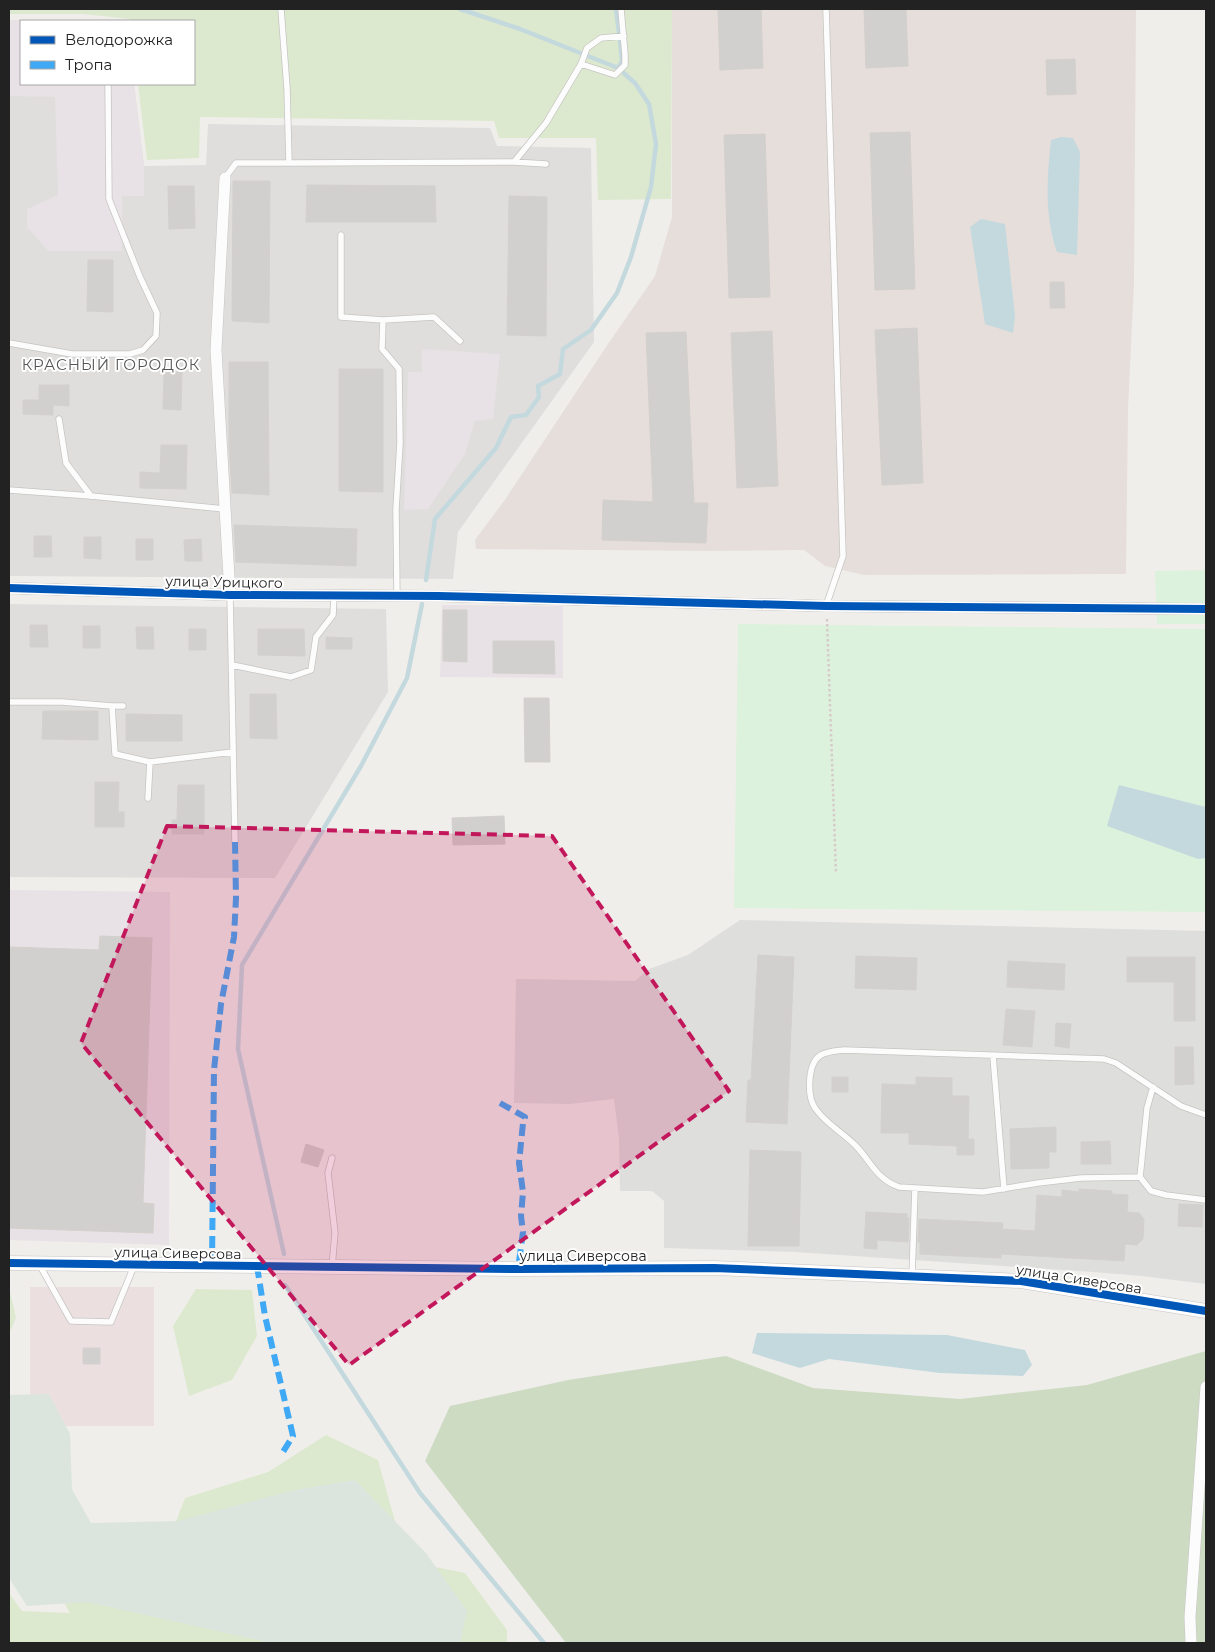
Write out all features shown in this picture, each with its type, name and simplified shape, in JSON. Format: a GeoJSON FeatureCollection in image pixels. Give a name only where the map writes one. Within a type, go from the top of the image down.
{"type":"FeatureCollection","features":[{"type":"Feature","properties":{"kind":"street"},"geometry":{"type":"LineString","coordinates":[[225,178],[216,350],[230,595]]}},
{"type":"Feature","properties":{"kind":"street","name":"улица Урицкого"},"geometry":{"type":"LineString","coordinates":[[9,588],[230,595],[439,596],[826,606],[1206,609]]}},
{"type":"Feature","properties":{"kind":"street","name":"улица Сиверсова"},"geometry":{"type":"LineString","coordinates":[[9,1263],[714,1268],[1021,1281],[1206,1311]]}},
{"type":"Feature","properties":{"kind":"street"},"geometry":{"type":"LineString","coordinates":[[1191,1643],[1190,1617],[1206,1387]]}},
{"type":"Feature","properties":{"kind":"lane"},"geometry":{"type":"LineString","coordinates":[[281,9],[287,88],[289,163]]}},
{"type":"Feature","properties":{"kind":"lane"},"geometry":{"type":"LineString","coordinates":[[581,64],[615,75],[625,65],[621,9]]}},
{"type":"Feature","properties":{"kind":"lane"},"geometry":{"type":"LineString","coordinates":[[826,9],[843,556],[826,606]]}},
{"type":"Feature","properties":{"kind":"lane"},"geometry":{"type":"LineString","coordinates":[[514,162],[546,123],[581,64],[587,48],[601,38],[624,36]]}},
{"type":"Feature","properties":{"kind":"lane"},"geometry":{"type":"LineString","coordinates":[[9,343],[72,354],[130,354],[143,350],[156,336],[157,313],[140,277],[109,199],[108,85]]}},
{"type":"Feature","properties":{"kind":"lane"},"geometry":{"type":"LineString","coordinates":[[225,178],[236,163],[514,162],[546,164]]}},
{"type":"Feature","properties":{"kind":"lane"},"geometry":{"type":"LineString","coordinates":[[341,235],[342,317],[383,320],[434,317],[460,341]]}},
{"type":"Feature","properties":{"kind":"lane"},"geometry":{"type":"LineString","coordinates":[[383,320],[382,349],[399,369],[400,443],[396,509],[397,596]]}},
{"type":"Feature","properties":{"kind":"lane"},"geometry":{"type":"LineString","coordinates":[[59,419],[66,463],[91,496]]}},
{"type":"Feature","properties":{"kind":"lane"},"geometry":{"type":"LineString","coordinates":[[9,490],[225,509]]}},
{"type":"Feature","properties":{"kind":"lane"},"geometry":{"type":"LineString","coordinates":[[230,595],[235,842]]}},
{"type":"Feature","properties":{"kind":"lane"},"geometry":{"type":"LineString","coordinates":[[232,666],[291,677],[311,670],[316,637],[333,615],[334,595]]}},
{"type":"Feature","properties":{"kind":"lane"},"geometry":{"type":"LineString","coordinates":[[9,702],[62,702],[124,706]]}},
{"type":"Feature","properties":{"kind":"lane"},"geometry":{"type":"LineString","coordinates":[[112,706],[115,754],[150,762],[233,752]]}},
{"type":"Feature","properties":{"kind":"lane"},"geometry":{"type":"LineString","coordinates":[[148,798],[150,762]]}},
{"type":"Feature","properties":{"kind":"lane"},"geometry":{"type":"LineString","coordinates":[[1140,1177],[1081,1178],[983,1192],[899,1187],[888,1183],[879,1176],[853,1143],[829,1124],[814,1107],[810,1092],[813,1064],[820,1056],[829,1052],[844,1050],[1104,1059],[1116,1063],[1181,1106],[1206,1115]]}},
{"type":"Feature","properties":{"kind":"lane"},"geometry":{"type":"LineString","coordinates":[[994,1056],[1004,1189]]}},
{"type":"Feature","properties":{"kind":"lane"},"geometry":{"type":"LineString","coordinates":[[1153,1087],[1147,1108],[1140,1177],[1151,1191],[1166,1195],[1206,1200]]}},
{"type":"Feature","properties":{"kind":"lane"},"geometry":{"type":"LineString","coordinates":[[332,1158],[328,1172],[335,1233],[332,1266]]}},
{"type":"Feature","properties":{"kind":"lane"},"geometry":{"type":"LineString","coordinates":[[912,1277],[915,1188]]}},
{"type":"Feature","properties":{"kind":"lane"},"geometry":{"type":"LineString","coordinates":[[39,1264],[71,1321],[111,1322],[134,1265]]}},
{"type":"Feature","properties":{"kind":"path"},"geometry":{"type":"LineString","coordinates":[[826,606],[836,874]]}},
{"type":"Feature","properties":{"kind":"highlighted area"},"geometry":{"type":"Polygon","coordinates":[[[167,826],[552,836],[729,1091],[349,1365],[81,1043],[167,826]]]}},
{"type":"Feature","properties":{"kind":"shaded area"},"geometry":{"type":"Polygon","coordinates":[[[672,9],[1136,9],[1134,284],[1128,409],[1126,574],[864,575],[825,566],[804,550],[476,549],[475,540],[504,501],[655,276],[672,217],[672,9]]]}},
{"type":"Feature","properties":{"kind":"shaded area"},"geometry":{"type":"Polygon","coordinates":[[[9,20],[20,20],[20,85],[134,85],[144,166],[206,165],[208,124],[490,128],[497,146],[591,148],[594,342],[458,532],[453,579],[9,576],[9,20]]]}},
{"type":"Feature","properties":{"kind":"shaded area"},"geometry":{"type":"Polygon","coordinates":[[[9,20],[20,20],[20,85],[134,85],[144,166],[144,196],[122,196],[122,251],[48,251],[27,227],[27,209],[58,195],[55,97],[9,96],[9,20]]]}},
{"type":"Feature","properties":{"kind":"shaded area"},"geometry":{"type":"Polygon","coordinates":[[[422,349],[500,354],[493,419],[475,421],[465,454],[428,509],[404,510],[408,372],[422,372],[422,349]]]}},
{"type":"Feature","properties":{"kind":"shaded area"},"geometry":{"type":"Polygon","coordinates":[[[9,604],[386,609],[388,692],[275,878],[9,877],[9,604]]]}},
{"type":"Feature","properties":{"kind":"shaded area"},"geometry":{"type":"Polygon","coordinates":[[[442,605],[563,606],[563,678],[440,677],[442,605]]]}},
{"type":"Feature","properties":{"kind":"shaded area"},"geometry":{"type":"Polygon","coordinates":[[[9,890],[170,892],[169,1245],[9,1240],[9,890]]]}},
{"type":"Feature","properties":{"kind":"shaded area"},"geometry":{"type":"Polygon","coordinates":[[[740,920],[1206,931],[1206,1284],[1093,1272],[795,1252],[664,1248],[664,1201],[652,1191],[620,1191],[619,1139],[614,1099],[570,1104],[514,1103],[516,979],[635,981],[649,969],[688,955],[740,920]]]}},
{"type":"Feature","properties":{"kind":"shaded area"},"geometry":{"type":"Polygon","coordinates":[[[30,1287],[154,1287],[154,1426],[30,1426],[30,1287]]]}},
{"type":"Feature","properties":{"kind":"shaded area"},"geometry":{"type":"Polygon","coordinates":[[[49,1394],[70,1434],[72,1489],[91,1523],[178,1521],[295,1490],[355,1480],[426,1553],[467,1611],[460,1643],[272,1643],[87,1602],[27,1606],[9,1578],[9,1395],[49,1394]]]}},
{"type":"Feature","properties":{"kind":"green space"},"geometry":{"type":"Polygon","coordinates":[[[9,9],[672,9],[671,199],[598,200],[596,138],[499,138],[494,121],[200,117],[199,158],[147,160],[138,85],[195,85],[195,20],[130,20],[83,14],[9,14],[9,9]]]}},
{"type":"Feature","properties":{"kind":"green space"},"geometry":{"type":"Polygon","coordinates":[[[1206,570],[1206,624],[1157,624],[1155,571],[1206,570]]]}},
{"type":"Feature","properties":{"kind":"green space"},"geometry":{"type":"Polygon","coordinates":[[[738,624],[1206,629],[1206,807],[1119,785],[1198,859],[1206,858],[1206,912],[734,908],[738,624]]]}},
{"type":"Feature","properties":{"kind":"green space"},"geometry":{"type":"Polygon","coordinates":[[[9,1287],[16,1318],[9,1334],[9,1287]]]}},
{"type":"Feature","properties":{"kind":"green space"},"geometry":{"type":"Polygon","coordinates":[[[196,1289],[252,1290],[257,1336],[232,1380],[189,1396],[173,1326],[196,1289]]]}},
{"type":"Feature","properties":{"kind":"green space"},"geometry":{"type":"Polygon","coordinates":[[[1206,1351],[1206,1643],[566,1643],[425,1461],[450,1406],[568,1380],[726,1356],[813,1388],[960,1399],[1087,1385],[1206,1351]]]}},
{"type":"Feature","properties":{"kind":"green space"},"geometry":{"type":"Polygon","coordinates":[[[326,1435],[378,1460],[406,1561],[465,1573],[507,1630],[507,1643],[9,1643],[9,1593],[22,1611],[70,1613],[45,1570],[164,1553],[185,1498],[268,1472],[326,1435]]]}},
{"type":"Feature","properties":{"kind":"water"},"geometry":{"type":"Polygon","coordinates":[[[1061,137],[1073,138],[1080,152],[1077,255],[1057,252],[1048,210],[1048,168],[1051,140],[1061,137]]]}},
{"type":"Feature","properties":{"kind":"water"},"geometry":{"type":"Polygon","coordinates":[[[981,219],[1005,224],[1015,316],[1013,333],[985,324],[970,227],[981,219]]]}},
{"type":"Feature","properties":{"kind":"water"},"geometry":{"type":"Polygon","coordinates":[[[1119,785],[1206,807],[1206,858],[1198,859],[1107,826],[1119,785]]]}},
{"type":"Feature","properties":{"kind":"water"},"geometry":{"type":"Polygon","coordinates":[[[757,1333],[947,1335],[1025,1350],[1032,1365],[1023,1376],[940,1373],[829,1359],[800,1368],[752,1353],[757,1333]]]}},
{"type":"Feature","properties":{"kind":"building"},"geometry":{"type":"Polygon","coordinates":[[[718,9],[761,9],[763,68],[720,70],[718,9]]]}},
{"type":"Feature","properties":{"kind":"building"},"geometry":{"type":"Polygon","coordinates":[[[864,9],[906,9],[908,66],[866,68],[864,9]]]}},
{"type":"Feature","properties":{"kind":"building"},"geometry":{"type":"Polygon","coordinates":[[[1075,59],[1076,94],[1047,95],[1046,60],[1075,59]]]}},
{"type":"Feature","properties":{"kind":"building"},"geometry":{"type":"Polygon","coordinates":[[[910,132],[915,289],[875,290],[870,133],[910,132]]]}},
{"type":"Feature","properties":{"kind":"building"},"geometry":{"type":"Polygon","coordinates":[[[765,134],[770,297],[729,298],[724,135],[765,134]]]}},
{"type":"Feature","properties":{"kind":"building"},"geometry":{"type":"Polygon","coordinates":[[[233,181],[270,181],[269,323],[232,321],[233,181]]]}},
{"type":"Feature","properties":{"kind":"building"},"geometry":{"type":"Polygon","coordinates":[[[307,185],[435,186],[436,222],[306,222],[307,185]]]}},
{"type":"Feature","properties":{"kind":"building"},"geometry":{"type":"Polygon","coordinates":[[[168,186],[194,186],[195,228],[169,229],[168,186]]]}},
{"type":"Feature","properties":{"kind":"building"},"geometry":{"type":"Polygon","coordinates":[[[509,196],[547,197],[546,336],[507,335],[509,196]]]}},
{"type":"Feature","properties":{"kind":"building"},"geometry":{"type":"Polygon","coordinates":[[[88,260],[113,260],[113,312],[87,311],[88,260]]]}},
{"type":"Feature","properties":{"kind":"building"},"geometry":{"type":"Polygon","coordinates":[[[1050,282],[1064,282],[1065,308],[1050,308],[1050,282]]]}},
{"type":"Feature","properties":{"kind":"building"},"geometry":{"type":"Polygon","coordinates":[[[917,328],[923,483],[882,485],[875,330],[917,328]]]}},
{"type":"Feature","properties":{"kind":"building"},"geometry":{"type":"Polygon","coordinates":[[[772,331],[778,486],[737,488],[731,333],[772,331]]]}},
{"type":"Feature","properties":{"kind":"building"},"geometry":{"type":"Polygon","coordinates":[[[686,332],[694,503],[708,503],[706,543],[602,540],[603,500],[653,502],[646,333],[686,332]]]}},
{"type":"Feature","properties":{"kind":"building"},"geometry":{"type":"Polygon","coordinates":[[[229,362],[268,362],[269,495],[232,493],[229,444],[229,362]]]}},
{"type":"Feature","properties":{"kind":"building"},"geometry":{"type":"Polygon","coordinates":[[[339,369],[383,369],[383,492],[339,491],[339,369]]]}},
{"type":"Feature","properties":{"kind":"building"},"geometry":{"type":"Polygon","coordinates":[[[164,372],[182,372],[181,410],[163,409],[164,372]]]}},
{"type":"Feature","properties":{"kind":"building"},"geometry":{"type":"Polygon","coordinates":[[[39,385],[69,385],[69,406],[53,405],[53,415],[23,414],[23,400],[39,400],[39,385]]]}},
{"type":"Feature","properties":{"kind":"building"},"geometry":{"type":"Polygon","coordinates":[[[161,445],[187,445],[186,489],[140,488],[140,472],[160,473],[161,445]]]}},
{"type":"Feature","properties":{"kind":"building"},"geometry":{"type":"Polygon","coordinates":[[[234,525],[357,529],[356,566],[236,562],[234,525]]]}},
{"type":"Feature","properties":{"kind":"building"},"geometry":{"type":"Polygon","coordinates":[[[34,536],[51,536],[52,557],[34,557],[34,536]]]}},
{"type":"Feature","properties":{"kind":"building"},"geometry":{"type":"Polygon","coordinates":[[[84,537],[101,537],[101,559],[84,558],[84,537]]]}},
{"type":"Feature","properties":{"kind":"building"},"geometry":{"type":"Polygon","coordinates":[[[136,539],[153,539],[153,560],[136,560],[136,539]]]}},
{"type":"Feature","properties":{"kind":"building"},"geometry":{"type":"Polygon","coordinates":[[[201,539],[202,561],[185,561],[184,540],[201,539]]]}},
{"type":"Feature","properties":{"kind":"building"},"geometry":{"type":"Polygon","coordinates":[[[443,610],[467,610],[467,662],[443,661],[443,610]]]}},
{"type":"Feature","properties":{"kind":"building"},"geometry":{"type":"Polygon","coordinates":[[[30,625],[47,625],[48,647],[30,647],[30,625]]]}},
{"type":"Feature","properties":{"kind":"building"},"geometry":{"type":"Polygon","coordinates":[[[83,626],[100,626],[100,648],[83,648],[83,626]]]}},
{"type":"Feature","properties":{"kind":"building"},"geometry":{"type":"Polygon","coordinates":[[[136,627],[153,627],[154,649],[137,649],[136,627]]]}},
{"type":"Feature","properties":{"kind":"building"},"geometry":{"type":"Polygon","coordinates":[[[189,629],[206,629],[206,650],[189,650],[189,629]]]}},
{"type":"Feature","properties":{"kind":"building"},"geometry":{"type":"Polygon","coordinates":[[[258,629],[304,629],[305,656],[258,655],[258,629]]]}},
{"type":"Feature","properties":{"kind":"building"},"geometry":{"type":"Polygon","coordinates":[[[326,637],[352,638],[352,649],[326,649],[326,637]]]}},
{"type":"Feature","properties":{"kind":"building"},"geometry":{"type":"Polygon","coordinates":[[[493,641],[554,641],[555,674],[493,673],[493,641]]]}},
{"type":"Feature","properties":{"kind":"building"},"geometry":{"type":"Polygon","coordinates":[[[250,694],[276,694],[277,739],[250,738],[250,694]]]}},
{"type":"Feature","properties":{"kind":"building"},"geometry":{"type":"Polygon","coordinates":[[[524,698],[549,698],[550,762],[525,762],[524,698]]]}},
{"type":"Feature","properties":{"kind":"building"},"geometry":{"type":"Polygon","coordinates":[[[43,711],[98,711],[98,740],[42,739],[43,711]]]}},
{"type":"Feature","properties":{"kind":"building"},"geometry":{"type":"Polygon","coordinates":[[[126,714],[182,715],[182,741],[126,741],[126,714]]]}},
{"type":"Feature","properties":{"kind":"building"},"geometry":{"type":"Polygon","coordinates":[[[95,782],[119,782],[118,812],[124,812],[124,827],[95,827],[95,782]]]}},
{"type":"Feature","properties":{"kind":"building"},"geometry":{"type":"Polygon","coordinates":[[[178,785],[204,785],[204,834],[172,834],[172,820],[177,820],[178,785]]]}},
{"type":"Feature","properties":{"kind":"building"},"geometry":{"type":"Polygon","coordinates":[[[504,816],[505,844],[453,845],[452,818],[504,816]]]}},
{"type":"Feature","properties":{"kind":"building"},"geometry":{"type":"Polygon","coordinates":[[[100,936],[152,938],[143,1203],[154,1204],[153,1233],[9,1228],[9,947],[99,950],[100,936]]]}},
{"type":"Feature","properties":{"kind":"building"},"geometry":{"type":"Polygon","coordinates":[[[758,955],[794,957],[787,1124],[746,1122],[748,1080],[751,1080],[758,955]]]}},
{"type":"Feature","properties":{"kind":"building"},"geometry":{"type":"Polygon","coordinates":[[[856,956],[917,958],[916,990],[855,988],[856,956]]]}},
{"type":"Feature","properties":{"kind":"building"},"geometry":{"type":"Polygon","coordinates":[[[1127,957],[1195,957],[1195,1021],[1174,1021],[1174,982],[1127,982],[1127,957]]]}},
{"type":"Feature","properties":{"kind":"building"},"geometry":{"type":"Polygon","coordinates":[[[1008,961],[1065,964],[1064,990],[1007,987],[1008,961]]]}},
{"type":"Feature","properties":{"kind":"building"},"geometry":{"type":"Polygon","coordinates":[[[1006,1009],[1035,1011],[1032,1047],[1003,1045],[1006,1009]]]}},
{"type":"Feature","properties":{"kind":"building"},"geometry":{"type":"Polygon","coordinates":[[[1056,1023],[1071,1024],[1069,1048],[1055,1046],[1056,1023]]]}},
{"type":"Feature","properties":{"kind":"building"},"geometry":{"type":"Polygon","coordinates":[[[1175,1047],[1193,1047],[1194,1084],[1175,1085],[1175,1047]]]}},
{"type":"Feature","properties":{"kind":"building"},"geometry":{"type":"Polygon","coordinates":[[[832,1077],[848,1077],[848,1092],[832,1092],[832,1077]]]}},
{"type":"Feature","properties":{"kind":"building"},"geometry":{"type":"Polygon","coordinates":[[[916,1077],[952,1078],[952,1096],[969,1096],[968,1139],[974,1139],[974,1155],[957,1155],[957,1146],[909,1144],[909,1133],[881,1133],[882,1084],[916,1085],[916,1077]]]}},
{"type":"Feature","properties":{"kind":"building"},"geometry":{"type":"Polygon","coordinates":[[[1056,1127],[1056,1152],[1049,1152],[1049,1168],[1011,1169],[1010,1129],[1056,1127]]]}},
{"type":"Feature","properties":{"kind":"building"},"geometry":{"type":"Polygon","coordinates":[[[1110,1141],[1111,1164],[1081,1164],[1081,1142],[1110,1141]]]}},
{"type":"Feature","properties":{"kind":"building"},"geometry":{"type":"Polygon","coordinates":[[[306,1144],[324,1150],[318,1167],[301,1162],[306,1144]]]}},
{"type":"Feature","properties":{"kind":"building"},"geometry":{"type":"Polygon","coordinates":[[[750,1150],[801,1152],[799,1246],[748,1246],[750,1150]]]}},
{"type":"Feature","properties":{"kind":"building"},"geometry":{"type":"Polygon","coordinates":[[[1079,1189],[1112,1191],[1112,1194],[1128,1195],[1127,1212],[1139,1213],[1144,1219],[1143,1239],[1137,1245],[1125,1244],[1124,1261],[1001,1254],[1001,1258],[920,1254],[920,1242],[918,1242],[919,1219],[1003,1223],[1002,1229],[1035,1231],[1037,1195],[1062,1197],[1062,1190],[1079,1192],[1079,1189]]]}},
{"type":"Feature","properties":{"kind":"building"},"geometry":{"type":"Polygon","coordinates":[[[1179,1204],[1203,1205],[1202,1227],[1178,1226],[1179,1204]]]}},
{"type":"Feature","properties":{"kind":"building"},"geometry":{"type":"Polygon","coordinates":[[[866,1212],[907,1214],[907,1218],[909,1218],[908,1242],[877,1240],[877,1249],[864,1248],[866,1212]]]}},
{"type":"Feature","properties":{"kind":"building"},"geometry":{"type":"Polygon","coordinates":[[[83,1348],[100,1348],[100,1364],[83,1364],[83,1348]]]}},
{"type":"Feature","properties":{"kind":"waterway"},"geometry":{"type":"LineString","coordinates":[[426,580],[435,519],[496,448],[511,417],[526,415],[539,397],[538,386],[560,374],[563,349],[591,330],[617,293],[631,257],[651,187],[656,144],[649,104],[635,83],[618,68],[520,29],[460,9]]}},
{"type":"Feature","properties":{"kind":"waterway"},"geometry":{"type":"LineString","coordinates":[[616,9],[619,33]]}},
{"type":"Feature","properties":{"kind":"waterway"},"geometry":{"type":"LineString","coordinates":[[618,68],[622,61],[620,40]]}},
{"type":"Feature","properties":{"kind":"waterway"},"geometry":{"type":"LineString","coordinates":[[284,1254],[238,1049],[242,965],[361,766],[407,678],[422,604]]}},
{"type":"Feature","properties":{"kind":"waterway"},"geometry":{"type":"LineString","coordinates":[[285,1285],[420,1493],[544,1643]]}},
{"type":"Feature","properties":{"kind":"marked path"},"geometry":{"type":"LineString","coordinates":[[212,1266],[214,1070],[221,1004],[234,937],[236,898],[235,842]]}},
{"type":"Feature","properties":{"kind":"marked path"},"geometry":{"type":"LineString","coordinates":[[500,1103],[525,1117],[519,1163],[523,1192],[521,1216],[523,1232],[518,1269]]}},
{"type":"Feature","properties":{"kind":"marked path"},"geometry":{"type":"LineString","coordinates":[[257,1266],[265,1316],[293,1436],[281,1455]]}},
{"type":"Feature","properties":{"kind":"cycle path"},"geometry":{"type":"LineString","coordinates":[[9,588],[230,595],[439,596],[826,606],[1206,609]]}},
{"type":"Feature","properties":{"kind":"cycle path"},"geometry":{"type":"LineString","coordinates":[[9,1263],[518,1269],[714,1268],[1021,1281],[1206,1311]]}},
{"type":"Feature","properties":{"kind":"district","name":"КРАСНЫЙ ГОРОДОК"},"geometry":{"type":"Point","coordinates":[111,365]}}]}
